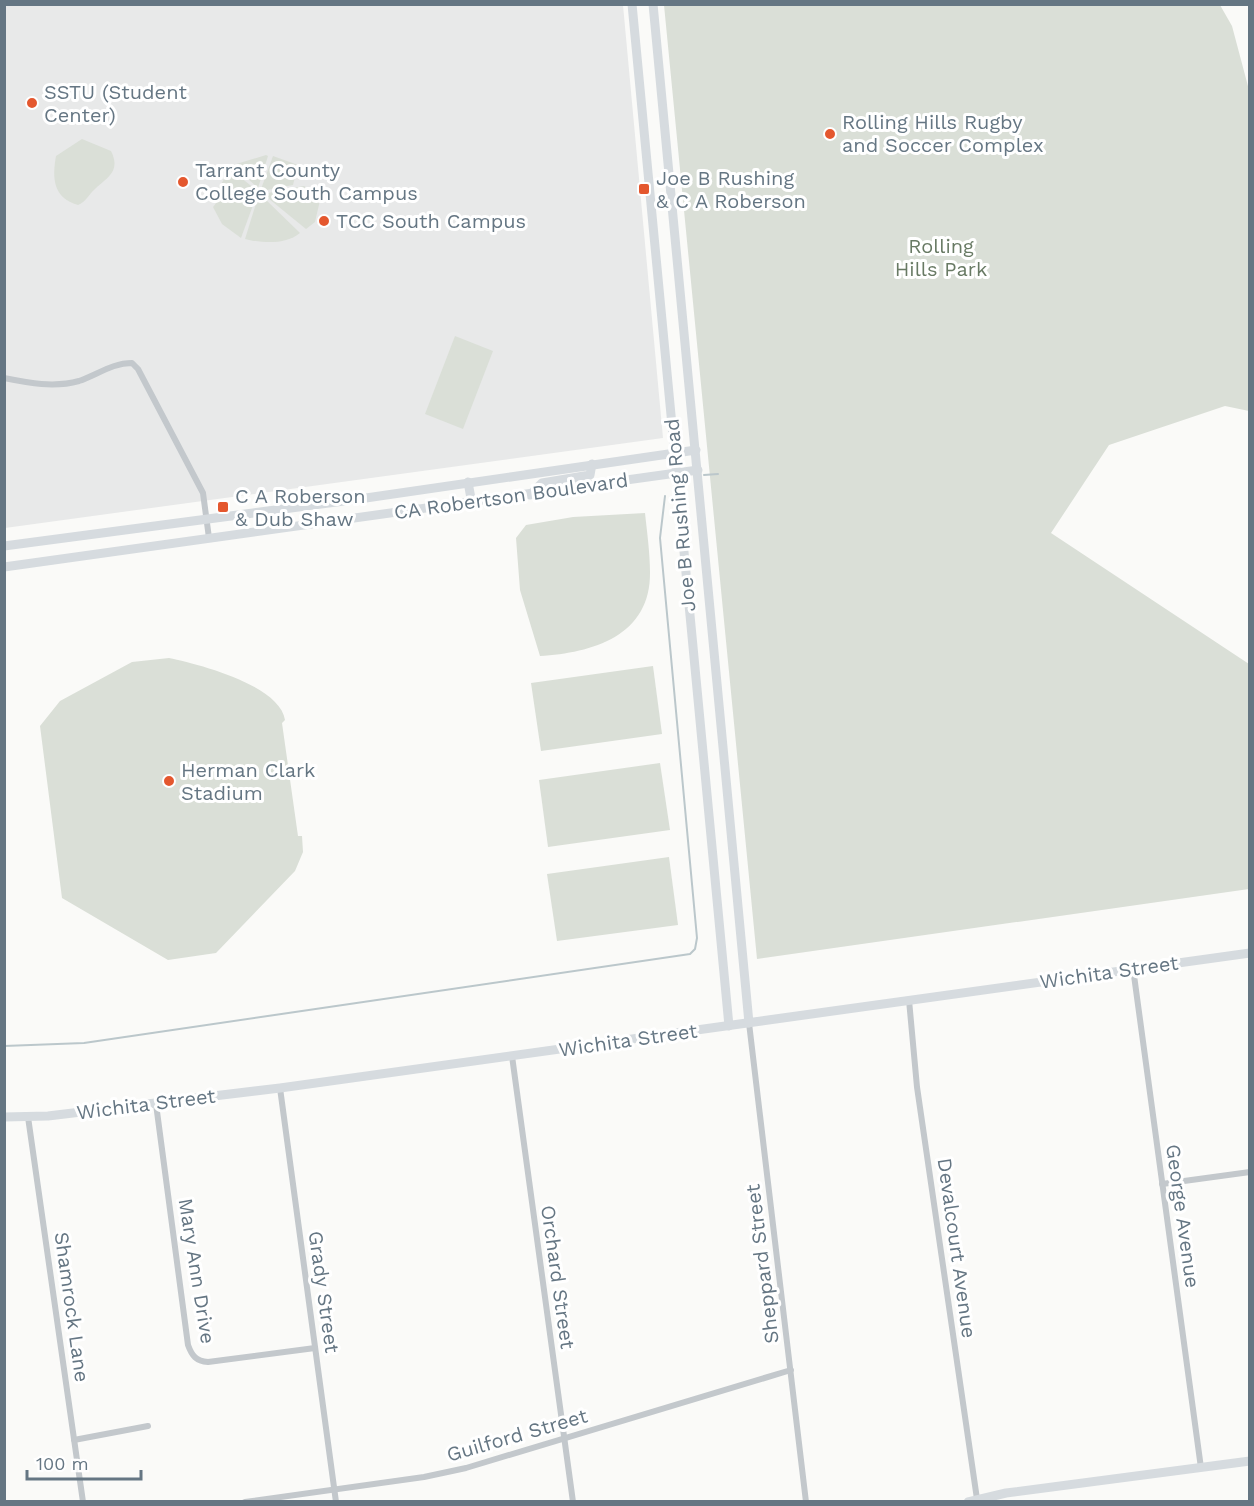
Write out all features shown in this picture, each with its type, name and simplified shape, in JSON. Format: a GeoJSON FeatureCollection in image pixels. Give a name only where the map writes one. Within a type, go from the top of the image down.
{"type":"FeatureCollection","features":[{"type":"Feature","properties":{"kind":"street","name":"Joe B Rushing Road"},"geometry":{"type":"LineString","coordinates":[[632,4],[729,1026]]}},
{"type":"Feature","properties":{"kind":"street","name":"Joe B Rushing Road"},"geometry":{"type":"LineString","coordinates":[[653,4],[749,1023]]}},
{"type":"Feature","properties":{"kind":"street"},"geometry":{"type":"LineString","coordinates":[[637,55],[657,53]]}},
{"type":"Feature","properties":{"kind":"street"},"geometry":{"type":"LineString","coordinates":[[651,207],[671,206]]}},
{"type":"Feature","properties":{"kind":"street"},"geometry":{"type":"LineString","coordinates":[[4,378],[34,384],[62,384],[79,381],[120,363],[132,363],[138,369],[203,493],[209,538]]}},
{"type":"Feature","properties":{"kind":"street","name":"CA Robertson Boulevard"},"geometry":{"type":"LineString","coordinates":[[4,546],[359,499],[696,450]]}},
{"type":"Feature","properties":{"kind":"street"},"geometry":{"type":"LineString","coordinates":[[530,495],[542,483],[590,475],[592,464]]}},
{"type":"Feature","properties":{"kind":"street","name":"CA Robertson Boulevard"},"geometry":{"type":"LineString","coordinates":[[4,567],[472,504],[698,470]]}},
{"type":"Feature","properties":{"kind":"street"},"geometry":{"type":"LineString","coordinates":[[468,482],[472,504]]}},
{"type":"Feature","properties":{"kind":"street"},"geometry":{"type":"LineString","coordinates":[[359,499],[362,517]]}},
{"type":"Feature","properties":{"kind":"street","name":"Wichita Street"},"geometry":{"type":"LineString","coordinates":[[4,1117],[28,1117],[156,1104],[280,1088],[1250,953]]}},
{"type":"Feature","properties":{"kind":"street","name":"George Avenue"},"geometry":{"type":"LineString","coordinates":[[1133,968],[1201,1468]]}},
{"type":"Feature","properties":{"kind":"street","name":"Devalcourt Avenue"},"geometry":{"type":"LineString","coordinates":[[909,1000],[917,1086],[973,1500]]}},
{"type":"Feature","properties":{"kind":"street","name":"Sheppard Street"},"geometry":{"type":"LineString","coordinates":[[749,1023],[806,1502]]}},
{"type":"Feature","properties":{"kind":"street","name":"Orchard Street"},"geometry":{"type":"LineString","coordinates":[[512,1056],[573,1502]]}},
{"type":"Feature","properties":{"kind":"street","name":"Grady Street"},"geometry":{"type":"LineString","coordinates":[[280,1088],[336,1502]]}},
{"type":"Feature","properties":{"kind":"street","name":"Mary Ann Drive"},"geometry":{"type":"LineString","coordinates":[[156,1104],[188,1345],[192,1355],[198,1361],[208,1362],[315,1348]]}},
{"type":"Feature","properties":{"kind":"street","name":"Shamrock Lane"},"geometry":{"type":"LineString","coordinates":[[28,1117],[83,1502]]}},
{"type":"Feature","properties":{"kind":"street"},"geometry":{"type":"LineString","coordinates":[[1162,1184],[1250,1172]]}},
{"type":"Feature","properties":{"kind":"street","name":"Guilford Street"},"geometry":{"type":"LineString","coordinates":[[245,1502],[435,1475],[564,1439],[791,1370]]}},
{"type":"Feature","properties":{"kind":"street"},"geometry":{"type":"LineString","coordinates":[[74,1440],[148,1426]]}},
{"type":"Feature","properties":{"kind":"street"},"geometry":{"type":"LineString","coordinates":[[973,1500],[1250,1461]]}},
{"type":"Feature","properties":{"kind":"shaded area","name":"TCC South Campus"},"geometry":{"type":"Polygon","coordinates":[[[4,5],[623,5],[663,438],[5,528],[4,5]]]}},
{"type":"Feature","properties":{"kind":"green space","name":"Rolling Hills Park"},"geometry":{"type":"Polygon","coordinates":[[[664,5],[1220,5],[1232,26],[1249,90],[1249,411],[1225,406],[1109,445],[1051,533],[1249,664],[1249,889],[757,959],[664,5]]]}},
{"type":"Feature","properties":{"kind":"green space"},"geometry":{"type":"Polygon","coordinates":[[[82,139],[111,151],[115,164],[112,173],[78,205],[70,202],[59,192],[54,172],[56,156],[82,139]]]}},
{"type":"Feature","properties":{"kind":"green space"},"geometry":{"type":"Polygon","coordinates":[[[266,155],[268,156],[258,188],[233,165],[266,155]]]}},
{"type":"Feature","properties":{"kind":"green space"},"geometry":{"type":"Polygon","coordinates":[[[273,156],[298,165],[293,185],[262,191],[261,189],[273,156]]]}},
{"type":"Feature","properties":{"kind":"green space"},"geometry":{"type":"Polygon","coordinates":[[[230,169],[255,189],[254,193],[218,197],[217,191],[230,169]]]}},
{"type":"Feature","properties":{"kind":"green space"},"geometry":{"type":"Polygon","coordinates":[[[304,186],[321,196],[315,222],[306,229],[263,194],[304,186]]]}},
{"type":"Feature","properties":{"kind":"green space"},"geometry":{"type":"Polygon","coordinates":[[[254,194],[256,197],[241,238],[222,224],[213,207],[217,202],[254,194]]]}},
{"type":"Feature","properties":{"kind":"green space"},"geometry":{"type":"Polygon","coordinates":[[[262,196],[300,233],[281,241],[266,242],[245,239],[258,197],[262,196]]]}},
{"type":"Feature","properties":{"kind":"green space"},"geometry":{"type":"Polygon","coordinates":[[[455,336],[493,351],[463,429],[425,414],[455,336]]]}},
{"type":"Feature","properties":{"kind":"green space"},"geometry":{"type":"Polygon","coordinates":[[[645,513],[650,572],[648,594],[641,612],[615,637],[598,645],[579,651],[540,656],[520,590],[516,538],[526,525],[573,517],[645,513]]]}},
{"type":"Feature","properties":{"kind":"green space","name":"Herman Clark Stadium"},"geometry":{"type":"Polygon","coordinates":[[[169,658],[199,665],[236,678],[269,696],[280,708],[285,720],[282,723],[298,836],[302,836],[303,852],[295,871],[216,953],[168,960],[62,898],[40,726],[60,701],[132,662],[169,658]]]}},
{"type":"Feature","properties":{"kind":"green space"},"geometry":{"type":"Polygon","coordinates":[[[653,666],[662,734],[541,751],[531,683],[653,666]]]}},
{"type":"Feature","properties":{"kind":"green space"},"geometry":{"type":"Polygon","coordinates":[[[660,763],[670,830],[548,847],[539,780],[660,763]]]}},
{"type":"Feature","properties":{"kind":"green space"},"geometry":{"type":"Polygon","coordinates":[[[669,857],[678,925],[557,941],[547,874],[669,857]]]}},
{"type":"Feature","properties":{"kind":"waterway"},"geometry":{"type":"LineString","coordinates":[[704,475],[718,474]]}},
{"type":"Feature","properties":{"kind":"waterway"},"geometry":{"type":"LineString","coordinates":[[4,1046],[84,1043],[690,954],[695,949],[697,938],[660,538],[665,496]]}},
{"type":"Feature","properties":{"kind":"place","name":"SSTU (Student Center)"},"geometry":{"type":"Point","coordinates":[32,103]}},
{"type":"Feature","properties":{"kind":"place","name":"Rolling Hills Rugby and Soccer Complex"},"geometry":{"type":"Point","coordinates":[830,134]}},
{"type":"Feature","properties":{"kind":"place","name":"Tarrant County College South Campus"},"geometry":{"type":"Point","coordinates":[183,182]}},
{"type":"Feature","properties":{"kind":"place","name":"Joe B Rushing & C A Roberson"},"geometry":{"type":"Point","coordinates":[644,189]}},
{"type":"Feature","properties":{"kind":"place","name":"TCC South Campus"},"geometry":{"type":"Point","coordinates":[324,221]}},
{"type":"Feature","properties":{"kind":"place","name":"C A Roberson & Dub Shaw"},"geometry":{"type":"Point","coordinates":[223,507]}},
{"type":"Feature","properties":{"kind":"place","name":"Herman Clark Stadium"},"geometry":{"type":"Point","coordinates":[169,781]}}]}
